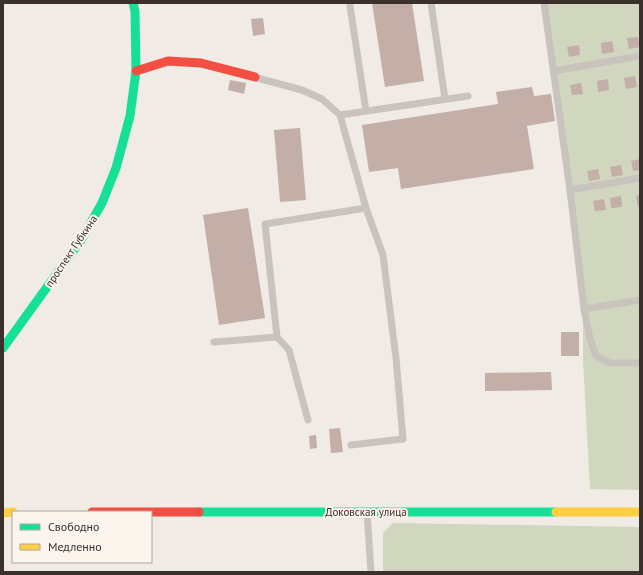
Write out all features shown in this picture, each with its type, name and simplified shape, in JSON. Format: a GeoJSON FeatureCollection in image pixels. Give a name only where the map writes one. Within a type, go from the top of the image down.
{"type":"FeatureCollection","features":[{"type":"Feature","properties":{"kind":"street","name":"проспект Губкина"},"geometry":{"type":"LineString","coordinates":[[3,348],[81,240],[102,203],[116,168],[130,116],[136,71],[134,3]]}},
{"type":"Feature","properties":{"kind":"street"},"geometry":{"type":"LineString","coordinates":[[136,71],[168,62],[200,63],[255,77]]}},
{"type":"Feature","properties":{"kind":"street","name":"Доковская улица"},"geometry":{"type":"LineString","coordinates":[[152,512],[640,512]]}},
{"type":"Feature","properties":{"kind":"lane"},"geometry":{"type":"LineString","coordinates":[[431,3],[445,99]]}},
{"type":"Feature","properties":{"kind":"lane"},"geometry":{"type":"LineString","coordinates":[[544,3],[570,190],[584,309],[590,339],[596,356],[610,363],[640,363]]}},
{"type":"Feature","properties":{"kind":"lane"},"geometry":{"type":"LineString","coordinates":[[350,6],[366,111]]}},
{"type":"Feature","properties":{"kind":"lane"},"geometry":{"type":"LineString","coordinates":[[553,71],[640,56]]}},
{"type":"Feature","properties":{"kind":"lane"},"geometry":{"type":"LineString","coordinates":[[255,77],[302,90],[322,99],[340,115],[366,208],[383,255],[396,358],[403,439],[351,445]]}},
{"type":"Feature","properties":{"kind":"lane"},"geometry":{"type":"LineString","coordinates":[[340,115],[468,96]]}},
{"type":"Feature","properties":{"kind":"lane"},"geometry":{"type":"LineString","coordinates":[[570,190],[640,178]]}},
{"type":"Feature","properties":{"kind":"lane"},"geometry":{"type":"LineString","coordinates":[[308,420],[289,350],[277,337],[265,224],[366,208]]}},
{"type":"Feature","properties":{"kind":"lane"},"geometry":{"type":"LineString","coordinates":[[584,309],[640,300]]}},
{"type":"Feature","properties":{"kind":"lane"},"geometry":{"type":"LineString","coordinates":[[214,342],[277,337]]}},
{"type":"Feature","properties":{"kind":"lane"},"geometry":{"type":"LineString","coordinates":[[367,512],[371,572]]}},
{"type":"Feature","properties":{"kind":"green space"},"geometry":{"type":"Polygon","coordinates":[[[542,3],[640,3],[640,490],[590,489],[583,360],[583,314],[542,3]]]}},
{"type":"Feature","properties":{"kind":"green space"},"geometry":{"type":"Polygon","coordinates":[[[393,523],[640,527],[640,572],[383,572],[383,533],[393,523]]]}},
{"type":"Feature","properties":{"kind":"building"},"geometry":{"type":"Polygon","coordinates":[[[372,3],[412,3],[424,81],[385,87],[372,3]]]}},
{"type":"Feature","properties":{"kind":"building"},"geometry":{"type":"Polygon","coordinates":[[[263,18],[265,34],[253,36],[251,19],[263,18]]]}},
{"type":"Feature","properties":{"kind":"building"},"geometry":{"type":"Polygon","coordinates":[[[638,37],[640,47],[629,49],[627,38],[638,37]]]}},
{"type":"Feature","properties":{"kind":"building"},"geometry":{"type":"Polygon","coordinates":[[[612,41],[614,52],[602,54],[601,43],[612,41]]]}},
{"type":"Feature","properties":{"kind":"building"},"geometry":{"type":"Polygon","coordinates":[[[579,45],[580,55],[569,57],[567,47],[579,45]]]}},
{"type":"Feature","properties":{"kind":"building"},"geometry":{"type":"Polygon","coordinates":[[[635,76],[637,87],[626,89],[624,78],[635,76]]]}},
{"type":"Feature","properties":{"kind":"building"},"geometry":{"type":"Polygon","coordinates":[[[608,79],[609,90],[598,92],[597,81],[608,79]]]}},
{"type":"Feature","properties":{"kind":"building"},"geometry":{"type":"Polygon","coordinates":[[[230,80],[246,83],[244,94],[228,90],[230,80]]]}},
{"type":"Feature","properties":{"kind":"building"},"geometry":{"type":"Polygon","coordinates":[[[581,83],[583,94],[572,95],[570,85],[581,83]]]}},
{"type":"Feature","properties":{"kind":"building"},"geometry":{"type":"Polygon","coordinates":[[[532,87],[534,96],[551,94],[555,121],[527,126],[534,169],[401,189],[398,168],[369,172],[362,125],[498,104],[496,92],[532,87]]]}},
{"type":"Feature","properties":{"kind":"building"},"geometry":{"type":"Polygon","coordinates":[[[300,128],[306,200],[280,202],[274,130],[300,128]]]}},
{"type":"Feature","properties":{"kind":"building"},"geometry":{"type":"Polygon","coordinates":[[[640,159],[640,170],[633,171],[631,161],[640,159]]]}},
{"type":"Feature","properties":{"kind":"building"},"geometry":{"type":"Polygon","coordinates":[[[621,165],[623,175],[612,177],[610,167],[621,165]]]}},
{"type":"Feature","properties":{"kind":"building"},"geometry":{"type":"Polygon","coordinates":[[[598,169],[600,179],[589,181],[587,171],[598,169]]]}},
{"type":"Feature","properties":{"kind":"building"},"geometry":{"type":"Polygon","coordinates":[[[640,195],[640,206],[638,207],[636,196],[640,195]]]}},
{"type":"Feature","properties":{"kind":"building"},"geometry":{"type":"Polygon","coordinates":[[[621,196],[622,207],[611,208],[610,198],[621,196]]]}},
{"type":"Feature","properties":{"kind":"building"},"geometry":{"type":"Polygon","coordinates":[[[604,199],[606,210],[595,211],[593,201],[604,199]]]}},
{"type":"Feature","properties":{"kind":"building"},"geometry":{"type":"Polygon","coordinates":[[[248,208],[265,318],[219,325],[203,215],[248,208]]]}},
{"type":"Feature","properties":{"kind":"building"},"geometry":{"type":"Polygon","coordinates":[[[561,332],[579,332],[579,356],[561,356],[561,332]]]}},
{"type":"Feature","properties":{"kind":"building"},"geometry":{"type":"Polygon","coordinates":[[[551,372],[552,390],[485,391],[485,373],[551,372]]]}},
{"type":"Feature","properties":{"kind":"building"},"geometry":{"type":"Polygon","coordinates":[[[340,428],[343,452],[331,453],[329,429],[340,428]]]}},
{"type":"Feature","properties":{"kind":"building"},"geometry":{"type":"Polygon","coordinates":[[[316,435],[317,448],[310,449],[309,436],[316,435]]]}},
{"type":"Feature","properties":{"kind":"traffic: fast"},"geometry":{"type":"LineString","coordinates":[[3,348],[81,240],[102,203],[116,168],[130,116],[136,71],[135,11],[133,3]]}},
{"type":"Feature","properties":{"kind":"traffic: fast"},"geometry":{"type":"LineString","coordinates":[[199,512],[556,512]]}},
{"type":"Feature","properties":{"kind":"traffic: slow"},"geometry":{"type":"LineString","coordinates":[[3,513],[12,512]]}},
{"type":"Feature","properties":{"kind":"traffic: slow"},"geometry":{"type":"LineString","coordinates":[[556,512],[640,512]]}},
{"type":"Feature","properties":{"kind":"traffic: jam"},"geometry":{"type":"LineString","coordinates":[[136,71],[168,61],[201,63],[255,77]]}},
{"type":"Feature","properties":{"kind":"traffic: jam"},"geometry":{"type":"LineString","coordinates":[[152,512],[199,512]]}}]}
